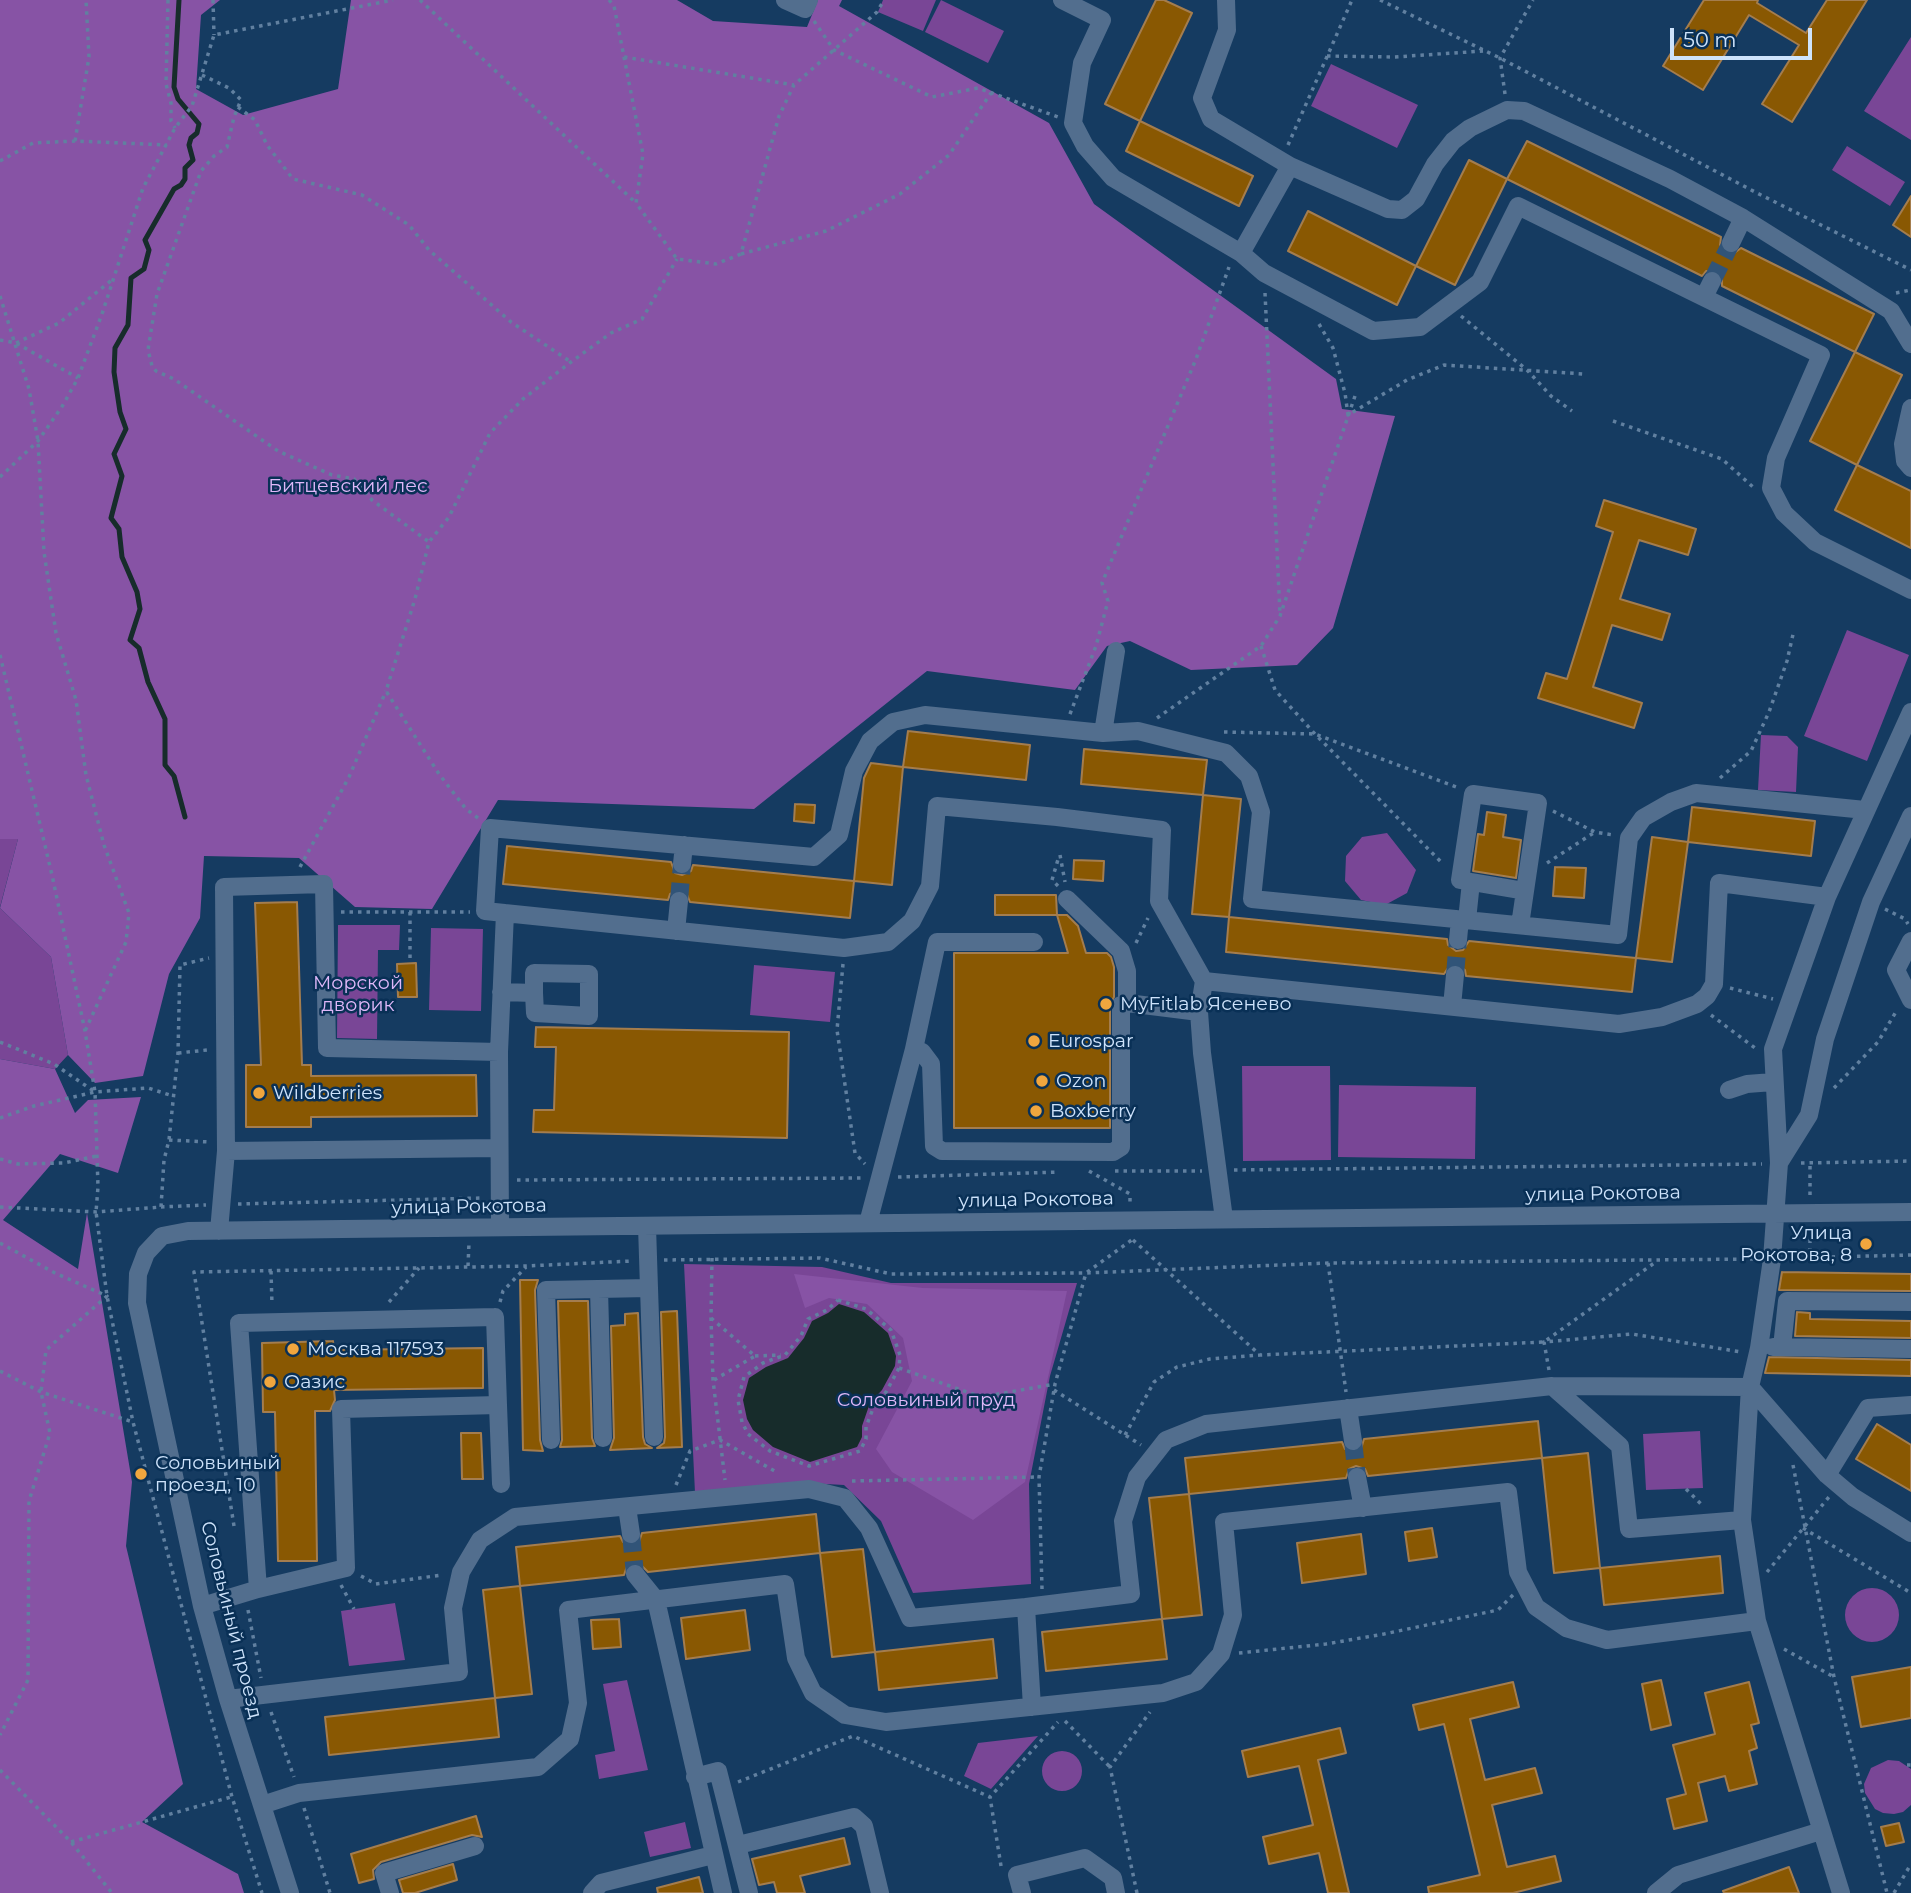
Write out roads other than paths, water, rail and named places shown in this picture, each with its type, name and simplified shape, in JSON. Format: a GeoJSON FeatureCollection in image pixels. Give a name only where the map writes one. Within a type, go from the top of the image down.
{"type":"FeatureCollection","features":[{"type":"Feature","properties":{"kind":"street"},"geometry":{"type":"LineString","coordinates":[[785,0],[807,4]]}},
{"type":"Feature","properties":{"kind":"street"},"geometry":{"type":"LineString","coordinates":[[1062,0],[1102,20],[1082,63],[1073,123],[1085,146],[1113,177],[1241,253],[1264,274],[1373,331],[1420,327],[1480,282],[1518,206],[1708,289],[1821,355],[1776,458],[1771,488],[1784,513],[1815,542],[1911,590]]}},
{"type":"Feature","properties":{"kind":"street"},"geometry":{"type":"LineString","coordinates":[[1226,0],[1227,30],[1202,98],[1210,119],[1290,166],[1388,209],[1402,210],[1416,199],[1435,164],[1453,141],[1470,128],[1507,110],[1524,111],[1566,129],[1743,218],[1891,311],[1911,344]]}},
{"type":"Feature","properties":{"kind":"street"},"geometry":{"type":"LineString","coordinates":[[1241,253],[1290,166]]}},
{"type":"Feature","properties":{"kind":"street"},"geometry":{"type":"LineString","coordinates":[[1731,243],[1743,218]]}},
{"type":"Feature","properties":{"kind":"street"},"geometry":{"type":"LineString","coordinates":[[1911,408],[1903,444],[1905,461],[1911,468]]}},
{"type":"Feature","properties":{"kind":"street"},"geometry":{"type":"LineString","coordinates":[[1103,733],[1116,651]]}},
{"type":"Feature","properties":{"kind":"street"},"geometry":{"type":"LineString","coordinates":[[1841,1893],[1759,1629],[1742,1520],[1750,1387],[1772,1259],[1779,1163],[1773,1049],[1827,897],[1911,712]]}},
{"type":"Feature","properties":{"kind":"street"},"geometry":{"type":"LineString","coordinates":[[1224,1219],[1202,1053],[1199,1012],[1203,981],[1159,901],[1162,830],[937,806],[930,886],[912,921],[888,942],[844,948],[485,912],[490,828],[814,857],[839,835],[854,771],[870,741],[893,722],[925,715],[1103,733],[1138,731],[1226,753],[1249,776],[1261,812],[1252,899],[1618,935],[1629,838],[1643,818],[1671,802],[1702,793],[1865,810]]}},
{"type":"Feature","properties":{"kind":"street"},"geometry":{"type":"LineString","coordinates":[[1458,940],[1464,919],[1473,793],[1538,803],[1520,925]]}},
{"type":"Feature","properties":{"kind":"street"},"geometry":{"type":"LineString","coordinates":[[1779,1163],[1809,1115],[1825,1039],[1871,902],[1911,816]]}},
{"type":"Feature","properties":{"kind":"street"},"geometry":{"type":"LineString","coordinates":[[682,864],[684,845]]}},
{"type":"Feature","properties":{"kind":"street"},"geometry":{"type":"LineString","coordinates":[[1466,881],[1526,883]]}},
{"type":"Feature","properties":{"kind":"street"},"geometry":{"type":"LineString","coordinates":[[1203,981],[1619,1024],[1662,1017],[1697,1004],[1707,996],[1714,984],[1719,883],[1827,897]]}},
{"type":"Feature","properties":{"kind":"street"},"geometry":{"type":"LineString","coordinates":[[219,1231],[226,1147],[224,887],[324,884],[327,1048],[499,1052]]}},
{"type":"Feature","properties":{"kind":"street"},"geometry":{"type":"LineString","coordinates":[[1065,893],[1121,951],[1127,971],[1126,1003]]}},
{"type":"Feature","properties":{"kind":"street"},"geometry":{"type":"LineString","coordinates":[[676,931],[678,901]]}},
{"type":"Feature","properties":{"kind":"street"},"geometry":{"type":"LineString","coordinates":[[500,1227],[499,1052],[505,913]]}},
{"type":"Feature","properties":{"kind":"street"},"geometry":{"type":"LineString","coordinates":[[1909,997],[1896,970],[1911,941]]}},
{"type":"Feature","properties":{"kind":"street"},"geometry":{"type":"LineString","coordinates":[[867,1223],[914,1049],[937,942],[1034,942]]}},
{"type":"Feature","properties":{"kind":"street"},"geometry":{"type":"LineString","coordinates":[[1452,1006],[1455,975]]}},
{"type":"Feature","properties":{"kind":"street"},"geometry":{"type":"LineString","coordinates":[[502,992],[534,993]]}},
{"type":"Feature","properties":{"kind":"street"},"geometry":{"type":"LineString","coordinates":[[914,1049],[922,1052],[931,1064],[934,1146],[942,1151],[1113,1152],[1121,1147],[1121,1005],[1126,1003],[1199,1012]]}},
{"type":"Feature","properties":{"kind":"street"},"geometry":{"type":"LineString","coordinates":[[1729,1090],[1746,1084],[1773,1082]]}},
{"type":"Feature","properties":{"kind":"street"},"geometry":{"type":"LineString","coordinates":[[226,1147],[499,1148]]}},
{"type":"Feature","properties":{"kind":"street","name":"улица Рокотова"},"geometry":{"type":"LineString","coordinates":[[162,1236],[188,1231],[1911,1212]]}},
{"type":"Feature","properties":{"kind":"street"},"geometry":{"type":"LineString","coordinates":[[647,1226],[654,1437]]}},
{"type":"Feature","properties":{"kind":"street","name":"Соловьиный проезд"},"geometry":{"type":"LineString","coordinates":[[162,1236],[146,1253],[138,1274],[136,1303],[202,1606],[228,1699],[290,1893]]}},
{"type":"Feature","properties":{"kind":"street"},"geometry":{"type":"LineString","coordinates":[[551,1440],[546,1290],[649,1288]]}},
{"type":"Feature","properties":{"kind":"street"},"geometry":{"type":"LineString","coordinates":[[599,1289],[603,1438]]}},
{"type":"Feature","properties":{"kind":"street"},"geometry":{"type":"LineString","coordinates":[[1782,1347],[1787,1301],[1911,1302]]}},
{"type":"Feature","properties":{"kind":"street"},"geometry":{"type":"LineString","coordinates":[[258,1589],[239,1323],[495,1317],[501,1484]]}},
{"type":"Feature","properties":{"kind":"street"},"geometry":{"type":"LineString","coordinates":[[1758,1351],[1782,1347],[1911,1349]]}},
{"type":"Feature","properties":{"kind":"street"},"geometry":{"type":"LineString","coordinates":[[1552,1386],[1620,1446],[1629,1529],[1742,1520]]}},
{"type":"Feature","properties":{"kind":"street"},"geometry":{"type":"LineString","coordinates":[[228,1699],[458,1672],[453,1608],[461,1572],[480,1539],[515,1517],[809,1489],[845,1499],[869,1528],[910,1618],[1131,1594],[1123,1521],[1137,1477],[1167,1440],[1206,1424],[1552,1386],[1750,1387],[1833,1480],[1853,1497],[1911,1533]]}},
{"type":"Feature","properties":{"kind":"street"},"geometry":{"type":"LineString","coordinates":[[202,1606],[340,1569],[341,1409],[498,1405]]}},
{"type":"Feature","properties":{"kind":"street"},"geometry":{"type":"LineString","coordinates":[[1833,1480],[1868,1408],[1911,1405]]}},
{"type":"Feature","properties":{"kind":"street"},"geometry":{"type":"LineString","coordinates":[[1348,1408],[1353,1441]]}},
{"type":"Feature","properties":{"kind":"street"},"geometry":{"type":"LineString","coordinates":[[1357,1477],[1363,1508]]}},
{"type":"Feature","properties":{"kind":"street"},"geometry":{"type":"LineString","coordinates":[[262,1805],[299,1793],[538,1767],[570,1739],[578,1703],[568,1610],[785,1584],[796,1658],[813,1693],[845,1715],[886,1722],[1163,1693],[1196,1682],[1221,1654],[1233,1615],[1224,1522],[1508,1492],[1518,1572],[1536,1607],[1566,1628],[1607,1640],[1759,1629]]}},
{"type":"Feature","properties":{"kind":"street"},"geometry":{"type":"LineString","coordinates":[[627,1507],[631,1534]]}},
{"type":"Feature","properties":{"kind":"street"},"geometry":{"type":"LineString","coordinates":[[635,1574],[656,1600],[723,1893]]}},
{"type":"Feature","properties":{"kind":"street"},"geometry":{"type":"LineString","coordinates":[[1032,1707],[1034,1606]]}},
{"type":"Feature","properties":{"kind":"street"},"geometry":{"type":"LineString","coordinates":[[695,1777],[718,1771],[749,1893]]}},
{"type":"Feature","properties":{"kind":"street"},"geometry":{"type":"LineString","coordinates":[[738,1845],[854,1817],[864,1826],[880,1893]]}},
{"type":"Feature","properties":{"kind":"street"},"geometry":{"type":"LineString","coordinates":[[1656,1893],[1678,1875],[1821,1831]]}},
{"type":"Feature","properties":{"kind":"street"},"geometry":{"type":"LineString","coordinates":[[390,1893],[384,1873],[475,1846]]}},
{"type":"Feature","properties":{"kind":"street"},"geometry":{"type":"LineString","coordinates":[[592,1893],[601,1883],[713,1855]]}},
{"type":"Feature","properties":{"kind":"street"},"geometry":{"type":"LineString","coordinates":[[1022,1893],[1017,1875],[1085,1858],[1113,1878],[1116,1893]]}},
{"type":"Feature","properties":{"kind":"waterway"},"geometry":{"type":"LineString","coordinates":[[179,0],[174,87],[178,99],[199,124],[189,145],[193,160],[185,168],[185,179],[174,189],[145,240],[149,250],[144,269],[131,278],[128,325],[115,348],[114,372],[120,412],[126,429],[114,454],[122,476],[111,518],[119,529],[122,557],[137,592],[140,609],[130,640],[139,648],[148,682],[165,719],[165,765],[174,776],[185,817]]}},
{"type":"Feature","properties":{"kind":"tunnel"},"geometry":{"type":"LineString","coordinates":[[1712,281],[1731,243]]}},
{"type":"Feature","properties":{"kind":"tunnel"},"geometry":{"type":"LineString","coordinates":[[679,901],[682,864]]}},
{"type":"Feature","properties":{"kind":"tunnel"},"geometry":{"type":"LineString","coordinates":[[1455,975],[1458,940]]}},
{"type":"Feature","properties":{"kind":"tunnel"},"geometry":{"type":"LineString","coordinates":[[1353,1441],[1357,1477]]}},
{"type":"Feature","properties":{"kind":"tunnel"},"geometry":{"type":"LineString","coordinates":[[631,1534],[635,1574]]}},
{"type":"Feature","properties":{"kind":"place","name":"MyFitlab Ясенево"},"geometry":{"type":"Point","coordinates":[1106,1004]}},
{"type":"Feature","properties":{"kind":"place","name":"Eurospar"},"geometry":{"type":"Point","coordinates":[1034,1041]}},
{"type":"Feature","properties":{"kind":"place","name":"Ozon"},"geometry":{"type":"Point","coordinates":[1042,1081]}},
{"type":"Feature","properties":{"kind":"place","name":"Wildberries"},"geometry":{"type":"Point","coordinates":[259,1093]}},
{"type":"Feature","properties":{"kind":"place","name":"Boxberry"},"geometry":{"type":"Point","coordinates":[1036,1111]}},
{"type":"Feature","properties":{"kind":"place","name":"Улица Рокотова, 8"},"geometry":{"type":"Point","coordinates":[1866,1244]}},
{"type":"Feature","properties":{"kind":"place","name":"Москва 117593"},"geometry":{"type":"Point","coordinates":[293,1349]}},
{"type":"Feature","properties":{"kind":"place","name":"Оазис"},"geometry":{"type":"Point","coordinates":[270,1382]}},
{"type":"Feature","properties":{"kind":"place","name":"Соловьиный проезд, 10"},"geometry":{"type":"Point","coordinates":[141,1474]}},
{"type":"Feature","properties":{"kind":"park label","name":"Битцевский лес"},"geometry":{"type":"Point","coordinates":[348,486]}},
{"type":"Feature","properties":{"kind":"park label","name":"Морской дворик"},"geometry":{"type":"Point","coordinates":[358,994]}},
{"type":"Feature","properties":{"kind":"park label","name":"Соловьиный пруд"},"geometry":{"type":"Point","coordinates":[926,1400]}}]}
